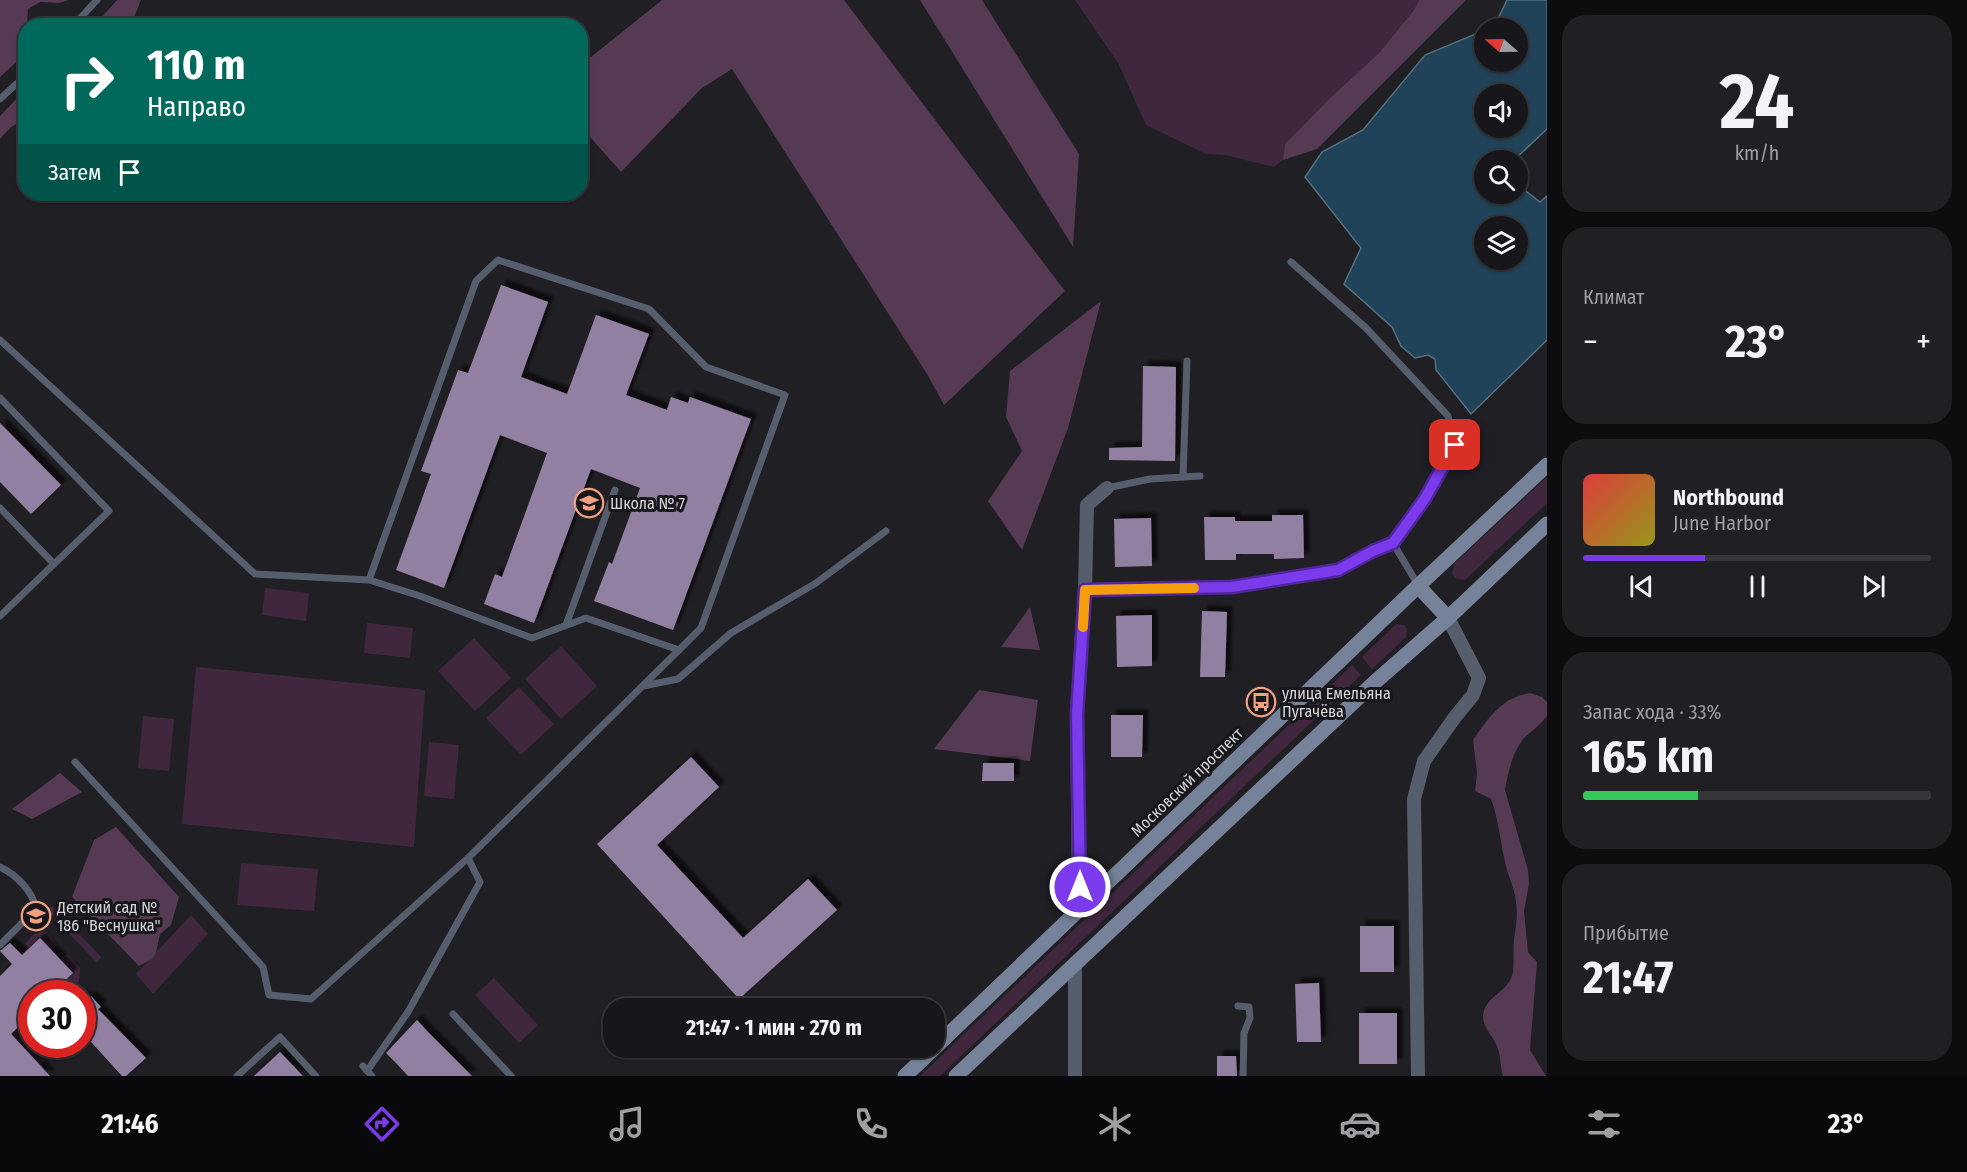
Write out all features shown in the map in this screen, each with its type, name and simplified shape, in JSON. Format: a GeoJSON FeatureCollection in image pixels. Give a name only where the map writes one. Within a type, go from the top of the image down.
{"type":"FeatureCollection","features":[{"type":"Feature","properties":{"kind":"main road","name":"Московский проспект"},"geometry":{"type":"LineString","coordinates":[[905,1076],[1547,465]]}},
{"type":"Feature","properties":{"kind":"main road"},"geometry":{"type":"LineString","coordinates":[[956,1076],[1547,524]]}},
{"type":"Feature","properties":{"kind":"main road"},"geometry":{"type":"LineString","coordinates":[[1418,586],[1448,618]]}},
{"type":"Feature","properties":{"kind":"street"},"geometry":{"type":"LineString","coordinates":[[1079,910],[1077,714],[1085,590],[1087,505],[1107,488]]}},
{"type":"Feature","properties":{"kind":"street"},"geometry":{"type":"LineString","coordinates":[[1418,1076],[1414,799],[1424,760],[1473,695],[1479,678],[1448,618]]}},
{"type":"Feature","properties":{"kind":"street"},"geometry":{"type":"LineString","coordinates":[[1075,963],[1075,1076]]}},
{"type":"Feature","properties":{"kind":"lane"},"geometry":{"type":"LineString","coordinates":[[80,18],[97,0]]}},
{"type":"Feature","properties":{"kind":"lane"},"geometry":{"type":"LineString","coordinates":[[0,99],[18,82]]}},
{"type":"Feature","properties":{"kind":"lane"},"geometry":{"type":"LineString","coordinates":[[75,762],[263,967],[269,995],[311,999],[468,858],[701,628],[785,395],[706,367],[649,309],[498,260],[476,281],[369,580]]}},
{"type":"Feature","properties":{"kind":"lane"},"geometry":{"type":"LineString","coordinates":[[1085,590],[1232,587],[1338,570],[1393,543],[1424,500],[1455,445],[1448,416],[1366,328],[1291,262]]}},
{"type":"Feature","properties":{"kind":"lane"},"geometry":{"type":"LineString","coordinates":[[0,340],[255,574],[369,580],[420,596],[532,638],[586,618],[679,650]]}},
{"type":"Feature","properties":{"kind":"lane"},"geometry":{"type":"LineString","coordinates":[[1183,477],[1187,361]]}},
{"type":"Feature","properties":{"kind":"lane"},"geometry":{"type":"LineString","coordinates":[[0,398],[109,511],[0,616]]}},
{"type":"Feature","properties":{"kind":"lane"},"geometry":{"type":"LineString","coordinates":[[1107,488],[1150,479],[1200,476]]}},
{"type":"Feature","properties":{"kind":"lane"},"geometry":{"type":"LineString","coordinates":[[566,625],[615,490]]}},
{"type":"Feature","properties":{"kind":"lane"},"geometry":{"type":"LineString","coordinates":[[0,508],[54,564]]}},
{"type":"Feature","properties":{"kind":"lane"},"geometry":{"type":"LineString","coordinates":[[642,686],[678,679],[731,633],[816,583],[886,531]]}},
{"type":"Feature","properties":{"kind":"lane"},"geometry":{"type":"LineString","coordinates":[[1393,543],[1418,586]]}},
{"type":"Feature","properties":{"kind":"lane"},"geometry":{"type":"LineString","coordinates":[[368,1071],[408,1012],[480,882],[468,858]]}},
{"type":"Feature","properties":{"kind":"lane"},"geometry":{"type":"LineString","coordinates":[[0,867],[33,896],[36,909]]}},
{"type":"Feature","properties":{"kind":"lane"},"geometry":{"type":"LineString","coordinates":[[36,909],[45,913]]}},
{"type":"Feature","properties":{"kind":"lane"},"geometry":{"type":"LineString","coordinates":[[0,945],[36,909]]}},
{"type":"Feature","properties":{"kind":"lane"},"geometry":{"type":"LineString","coordinates":[[1238,1006],[1249,1007],[1250,1018],[1244,1033],[1244,1076]]}},
{"type":"Feature","properties":{"kind":"lane"},"geometry":{"type":"LineString","coordinates":[[453,1014],[511,1076]]}},
{"type":"Feature","properties":{"kind":"lane"},"geometry":{"type":"LineString","coordinates":[[237,1076],[280,1037],[316,1076]]}},
{"type":"Feature","properties":{"kind":"shaded area"},"geometry":{"type":"Polygon","coordinates":[[[0,0],[69,0],[59,3],[40,2],[28,9],[27,18],[18,18],[18,60],[0,77],[0,0]]]}},
{"type":"Feature","properties":{"kind":"shaded area"},"geometry":{"type":"Polygon","coordinates":[[[117,0],[141,0],[134,18],[101,18],[117,0]]]}},
{"type":"Feature","properties":{"kind":"shaded area"},"geometry":{"type":"Polygon","coordinates":[[[662,0],[844,0],[1065,291],[944,405],[927,374],[732,69],[702,88],[621,172],[588,135],[588,55],[591,57],[662,0]]]}},
{"type":"Feature","properties":{"kind":"shaded area"},"geometry":{"type":"Polygon","coordinates":[[[920,0],[982,0],[1079,154],[1073,247],[920,0]]]}},
{"type":"Feature","properties":{"kind":"shaded area"},"geometry":{"type":"Polygon","coordinates":[[[1075,0],[1419,0],[1414,10],[1379,53],[1285,144],[1283,160],[1274,167],[1225,155],[1206,154],[1146,125],[1118,63],[1075,0]]]}},
{"type":"Feature","properties":{"kind":"shaded area"},"geometry":{"type":"Polygon","coordinates":[[[1419,0],[1466,0],[1317,149],[1283,160],[1285,144],[1379,53],[1414,10],[1419,0]]]}},
{"type":"Feature","properties":{"kind":"shaded area"},"geometry":{"type":"Polygon","coordinates":[[[18,97],[18,123],[0,139],[0,116],[18,97]]]}},
{"type":"Feature","properties":{"kind":"shaded area"},"geometry":{"type":"Polygon","coordinates":[[[1101,301],[1068,428],[1022,550],[988,501],[1022,451],[1006,417],[1010,371],[1101,301]]]}},
{"type":"Feature","properties":{"kind":"shaded area"},"geometry":{"type":"Polygon","coordinates":[[[1547,477],[1547,503],[1465,580],[1455,578],[1452,574],[1454,564],[1547,477]]]}},
{"type":"Feature","properties":{"kind":"shaded area"},"geometry":{"type":"Polygon","coordinates":[[[265,588],[309,593],[306,621],[262,615],[265,588]]]}},
{"type":"Feature","properties":{"kind":"shaded area"},"geometry":{"type":"Polygon","coordinates":[[[1030,607],[1040,650],[1001,647],[1030,607]]]}},
{"type":"Feature","properties":{"kind":"shaded area"},"geometry":{"type":"Polygon","coordinates":[[[367,623],[413,628],[410,658],[364,653],[367,623]]]}},
{"type":"Feature","properties":{"kind":"shaded area"},"geometry":{"type":"Polygon","coordinates":[[[1396,624],[1404,625],[1407,629],[1406,637],[1372,669],[1362,657],[1396,624]]]}},
{"type":"Feature","properties":{"kind":"shaded area"},"geometry":{"type":"Polygon","coordinates":[[[474,638],[511,678],[475,711],[438,671],[474,638]]]}},
{"type":"Feature","properties":{"kind":"shaded area"},"geometry":{"type":"Polygon","coordinates":[[[561,646],[597,686],[561,719],[525,679],[561,646]]]}},
{"type":"Feature","properties":{"kind":"shaded area"},"geometry":{"type":"Polygon","coordinates":[[[1352,665],[1361,675],[940,1076],[920,1076],[939,1058],[945,1058],[945,1052],[1352,665]]]}},
{"type":"Feature","properties":{"kind":"shaded area"},"geometry":{"type":"Polygon","coordinates":[[[196,667],[425,690],[414,847],[182,824],[196,667]]]}},
{"type":"Feature","properties":{"kind":"shaded area"},"geometry":{"type":"Polygon","coordinates":[[[519,687],[554,724],[521,755],[486,718],[519,687]]]}},
{"type":"Feature","properties":{"kind":"shaded area"},"geometry":{"type":"Polygon","coordinates":[[[979,690],[1038,700],[1030,761],[934,749],[979,690]]]}},
{"type":"Feature","properties":{"kind":"shaded area"},"geometry":{"type":"Polygon","coordinates":[[[1530,693],[1542,697],[1547,702],[1547,716],[1521,741],[1514,754],[1505,790],[1528,870],[1529,884],[1524,911],[1528,952],[1537,962],[1530,1050],[1546,1076],[1503,1076],[1496,1043],[1486,1027],[1483,1016],[1488,1003],[1512,977],[1517,907],[1494,807],[1491,799],[1475,791],[1477,773],[1473,740],[1490,717],[1504,704],[1520,695],[1530,693]]]}},
{"type":"Feature","properties":{"kind":"shaded area"},"geometry":{"type":"Polygon","coordinates":[[[143,716],[174,719],[169,771],[138,768],[143,716]]]}},
{"type":"Feature","properties":{"kind":"shaded area"},"geometry":{"type":"Polygon","coordinates":[[[429,742],[459,745],[454,799],[424,796],[429,742]]]}},
{"type":"Feature","properties":{"kind":"shaded area"},"geometry":{"type":"Polygon","coordinates":[[[60,773],[82,792],[32,819],[12,809],[60,773]]]}},
{"type":"Feature","properties":{"kind":"shaded area"},"geometry":{"type":"Polygon","coordinates":[[[116,827],[179,897],[171,925],[160,934],[156,953],[152,959],[139,966],[72,897],[94,840],[116,827]]]}},
{"type":"Feature","properties":{"kind":"shaded area"},"geometry":{"type":"Polygon","coordinates":[[[241,863],[318,869],[314,911],[237,905],[241,863]]]}},
{"type":"Feature","properties":{"kind":"shaded area"},"geometry":{"type":"Polygon","coordinates":[[[52,906],[101,957],[97,963],[48,911],[52,906]]]}},
{"type":"Feature","properties":{"kind":"shaded area"},"geometry":{"type":"Polygon","coordinates":[[[191,915],[208,934],[153,994],[136,974],[191,915]]]}},
{"type":"Feature","properties":{"kind":"shaded area"},"geometry":{"type":"Polygon","coordinates":[[[46,931],[57,945],[52,950],[40,938],[29,948],[25,944],[34,934],[46,931]]]}},
{"type":"Feature","properties":{"kind":"shaded area"},"geometry":{"type":"Polygon","coordinates":[[[68,954],[80,968],[79,980],[66,980],[73,973],[60,959],[68,954]]]}},
{"type":"Feature","properties":{"kind":"shaded area"},"geometry":{"type":"Polygon","coordinates":[[[494,978],[538,1025],[519,1043],[475,995],[494,978]]]}},
{"type":"Feature","properties":{"kind":"shaded area"},"geometry":{"type":"Polygon","coordinates":[[[18,1027],[18,1042],[11,1034],[18,1027]]]}},
{"type":"Feature","properties":{"kind":"shaded area"},"geometry":{"type":"Polygon","coordinates":[[[33,1058],[43,1058],[45,1061],[40,1066],[33,1058]]]}},
{"type":"Feature","properties":{"kind":"water"},"geometry":{"type":"Polygon","coordinates":[[[1507,0],[1547,0],[1547,129],[1525,150],[1474,150],[1474,204],[1528,204],[1528,193],[1540,202],[1547,196],[1547,340],[1471,414],[1436,370],[1435,359],[1428,355],[1415,358],[1401,346],[1392,327],[1344,284],[1361,248],[1305,177],[1322,152],[1363,130],[1425,55],[1474,35],[1474,72],[1528,72],[1528,18],[1498,18],[1507,0]]]}},
{"type":"Feature","properties":{"kind":"building"},"geometry":{"type":"Polygon","coordinates":[[[501,285],[548,302],[521,377],[567,394],[596,315],[649,334],[626,395],[667,410],[671,397],[688,403],[690,397],[751,419],[673,630],[594,601],[609,562],[612,564],[640,488],[591,469],[534,623],[484,604],[495,574],[502,577],[547,453],[500,435],[444,588],[396,570],[431,474],[421,471],[458,370],[468,373],[501,285]]]}},
{"type":"Feature","properties":{"kind":"building"},"geometry":{"type":"Polygon","coordinates":[[[1143,366],[1176,367],[1175,461],[1109,460],[1109,448],[1142,447],[1143,366]]]}},
{"type":"Feature","properties":{"kind":"building"},"geometry":{"type":"Polygon","coordinates":[[[0,423],[61,485],[31,514],[0,482],[0,423]]]}},
{"type":"Feature","properties":{"kind":"building"},"geometry":{"type":"Polygon","coordinates":[[[1272,515],[1303,515],[1304,558],[1274,559],[1274,554],[1236,554],[1236,560],[1205,560],[1204,517],[1235,517],[1235,521],[1272,521],[1272,515]]]}},
{"type":"Feature","properties":{"kind":"building"},"geometry":{"type":"Polygon","coordinates":[[[1151,518],[1152,566],[1115,567],[1114,519],[1151,518]]]}},
{"type":"Feature","properties":{"kind":"building"},"geometry":{"type":"Polygon","coordinates":[[[1202,611],[1227,612],[1225,677],[1200,677],[1202,611]]]}},
{"type":"Feature","properties":{"kind":"building"},"geometry":{"type":"Polygon","coordinates":[[[1152,615],[1152,666],[1117,667],[1116,616],[1152,615]]]}},
{"type":"Feature","properties":{"kind":"building"},"geometry":{"type":"Polygon","coordinates":[[[1111,715],[1143,715],[1142,757],[1111,757],[1111,715]]]}},
{"type":"Feature","properties":{"kind":"building"},"geometry":{"type":"Polygon","coordinates":[[[691,757],[719,787],[657,845],[743,938],[808,879],[837,910],[738,998],[597,844],[691,757]]]}},
{"type":"Feature","properties":{"kind":"building"},"geometry":{"type":"Polygon","coordinates":[[[983,763],[1014,763],[1014,781],[982,781],[983,763]]]}},
{"type":"Feature","properties":{"kind":"building"},"geometry":{"type":"Polygon","coordinates":[[[1360,926],[1394,926],[1394,972],[1360,972],[1360,926]]]}},
{"type":"Feature","properties":{"kind":"building"},"geometry":{"type":"Polygon","coordinates":[[[40,938],[73,973],[66,980],[18,980],[18,1027],[11,1034],[18,1042],[18,1058],[33,1058],[50,1076],[0,1076],[0,976],[12,964],[0,951],[10,943],[22,955],[40,938]]]}},
{"type":"Feature","properties":{"kind":"building"},"geometry":{"type":"Polygon","coordinates":[[[1319,983],[1321,1042],[1297,1042],[1295,984],[1319,983]]]}},
{"type":"Feature","properties":{"kind":"building"},"geometry":{"type":"Polygon","coordinates":[[[96,1002],[101,1007],[98,1009],[146,1058],[126,1076],[122,1076],[96,1047],[96,1002]]]}},
{"type":"Feature","properties":{"kind":"building"},"geometry":{"type":"Polygon","coordinates":[[[1359,1013],[1397,1013],[1397,1064],[1359,1064],[1359,1013]]]}},
{"type":"Feature","properties":{"kind":"building"},"geometry":{"type":"Polygon","coordinates":[[[417,1020],[472,1076],[408,1076],[386,1053],[417,1020]]]}},
{"type":"Feature","properties":{"kind":"building"},"geometry":{"type":"Polygon","coordinates":[[[280,1052],[303,1076],[254,1076],[280,1052]]]}},
{"type":"Feature","properties":{"kind":"building"},"geometry":{"type":"Polygon","coordinates":[[[1217,1056],[1236,1056],[1237,1076],[1217,1076],[1217,1056]]]}},
{"type":"Feature","properties":{"kind":"slow traffic"},"geometry":{"type":"LineString","coordinates":[[1083,627],[1085,590],[1194,588]]}},
{"type":"Feature","properties":{"kind":"place","name":"Школа № 7"},"geometry":{"type":"Point","coordinates":[589,503]}},
{"type":"Feature","properties":{"kind":"place","name":"улица Емельяна Пугачёва"},"geometry":{"type":"Point","coordinates":[1261,702]}},
{"type":"Feature","properties":{"kind":"place","name":"Детский сад № 186 \"Веснушка\""},"geometry":{"type":"Point","coordinates":[36,916]}},
{"type":"Feature","properties":{"kind":"route"},"geometry":{"type":"LineString","coordinates":[[1080,887],[1077,714],[1085,590],[1232,587],[1338,570],[1393,543],[1424,500],[1455,445]]}}]}
